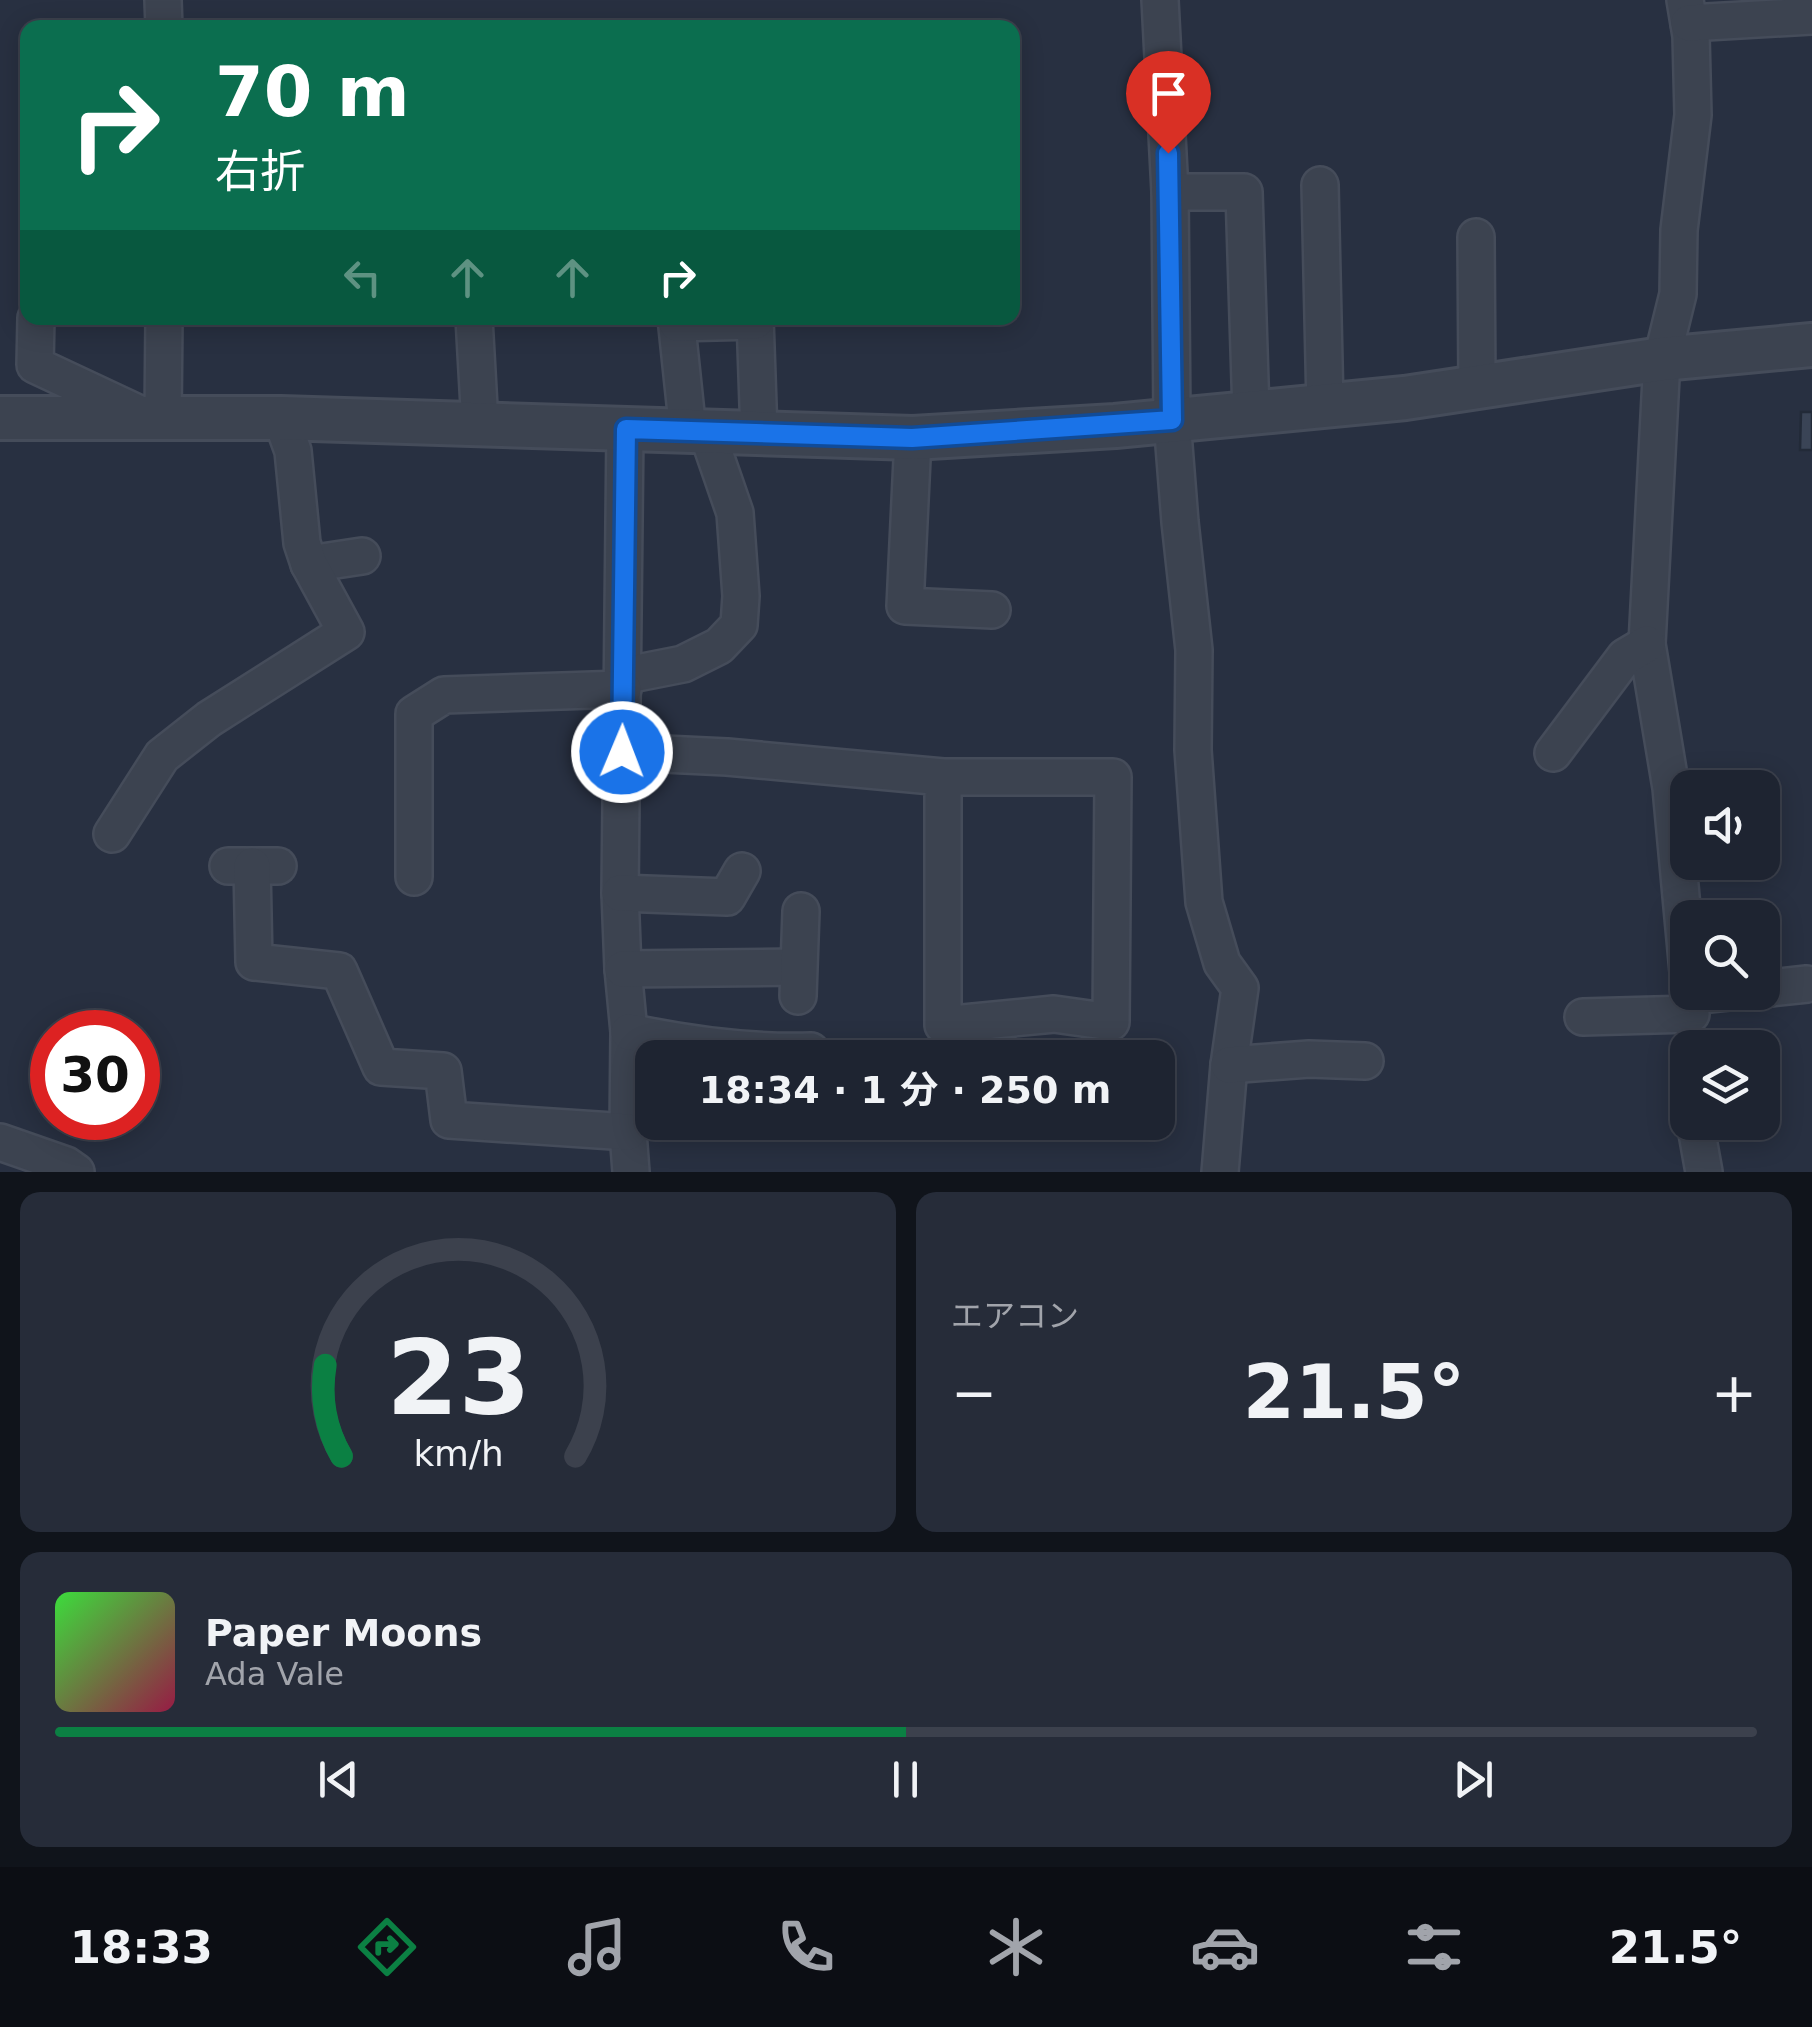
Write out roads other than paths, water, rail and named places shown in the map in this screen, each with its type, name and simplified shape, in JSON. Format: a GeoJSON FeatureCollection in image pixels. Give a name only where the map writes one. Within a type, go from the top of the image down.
{"type":"FeatureCollection","features":[{"type":"Feature","properties":{"kind":"street"},"geometry":{"type":"LineString","coordinates":[[1160,0],[1170,192],[1172,420],[1194,650],[1193,750],[1204,902],[1222,962],[1240,988],[1220,1172]]}},
{"type":"Feature","properties":{"kind":"street"},"geometry":{"type":"LineString","coordinates":[[1681,900],[1672,788],[1647,644],[1662,359],[1678,294],[1679,230],[1693,114],[1687,12],[1812,16]]}},
{"type":"Feature","properties":{"kind":"street"},"geometry":{"type":"LineString","coordinates":[[1320,185],[1326,406]]}},
{"type":"Feature","properties":{"kind":"street"},"geometry":{"type":"LineString","coordinates":[[1170,192],[1244,192],[1251,413]]}},
{"type":"Feature","properties":{"kind":"street"},"geometry":{"type":"LineString","coordinates":[[1476,237],[1477,387]]}},
{"type":"Feature","properties":{"kind":"street"},"geometry":{"type":"LineString","coordinates":[[36,325],[36,366],[155,417]]}},
{"type":"Feature","properties":{"kind":"street"},"geometry":{"type":"LineString","coordinates":[[155,417],[163,325]]}},
{"type":"Feature","properties":{"kind":"street"},"geometry":{"type":"LineString","coordinates":[[474,325],[480,424]]}},
{"type":"Feature","properties":{"kind":"street"},"geometry":{"type":"LineString","coordinates":[[414,877],[414,714],[444,695],[622,682],[684,664],[719,646],[738,625],[736,513],[698,432],[678,325]]}},
{"type":"Feature","properties":{"kind":"street"},"geometry":{"type":"LineString","coordinates":[[755,325],[759,434]]}},
{"type":"Feature","properties":{"kind":"street"},"geometry":{"type":"LineString","coordinates":[[0,418],[281,418],[912,438],[1172,420],[1406,398],[1662,359],[1812,345]]}},
{"type":"Feature","properties":{"kind":"street"},"geometry":{"type":"LineString","coordinates":[[112,834],[162,756],[209,719],[346,632],[308,564],[302,543],[294,451],[281,418]]}},
{"type":"Feature","properties":{"kind":"street"},"geometry":{"type":"LineString","coordinates":[[626,429],[620,893],[631,1172]]}},
{"type":"Feature","properties":{"kind":"street"},"geometry":{"type":"LineString","coordinates":[[912,438],[905,606],[992,610]]}},
{"type":"Feature","properties":{"kind":"street"},"geometry":{"type":"LineString","coordinates":[[308,564],[362,556]]}},
{"type":"Feature","properties":{"kind":"street"},"geometry":{"type":"LineString","coordinates":[[1553,752],[1625,657],[1647,644]]}},
{"type":"Feature","properties":{"kind":"street"},"geometry":{"type":"LineString","coordinates":[[622,752],[942,776],[1113,777],[1111,1022],[1054,1014],[942,1025],[942,776]]}},
{"type":"Feature","properties":{"kind":"street"},"geometry":{"type":"LineString","coordinates":[[253,866],[254,962],[339,971],[381,1066],[444,1056],[450,1133],[628,1132]]}},
{"type":"Feature","properties":{"kind":"street"},"geometry":{"type":"LineString","coordinates":[[620,893],[727,897],[742,871]]}},
{"type":"Feature","properties":{"kind":"street"},"geometry":{"type":"LineString","coordinates":[[623,969],[798,982],[801,911]]}},
{"type":"Feature","properties":{"kind":"street"},"geometry":{"type":"LineString","coordinates":[[1780,987],[1807,984]]}},
{"type":"Feature","properties":{"kind":"street"},"geometry":{"type":"LineString","coordinates":[[1584,1017],[1670,1006]]}},
{"type":"Feature","properties":{"kind":"street"},"geometry":{"type":"LineString","coordinates":[[628,1032],[667,1040]]}},
{"type":"Feature","properties":{"kind":"street"},"geometry":{"type":"LineString","coordinates":[[1230,1065],[1309,1059],[1365,1061]]}},
{"type":"Feature","properties":{"kind":"street"},"geometry":{"type":"LineString","coordinates":[[1698,1140],[1704,1172]]}},
{"type":"Feature","properties":{"kind":"street"},"geometry":{"type":"LineString","coordinates":[[2,1144],[66,1165],[76,1172]]}}]}
